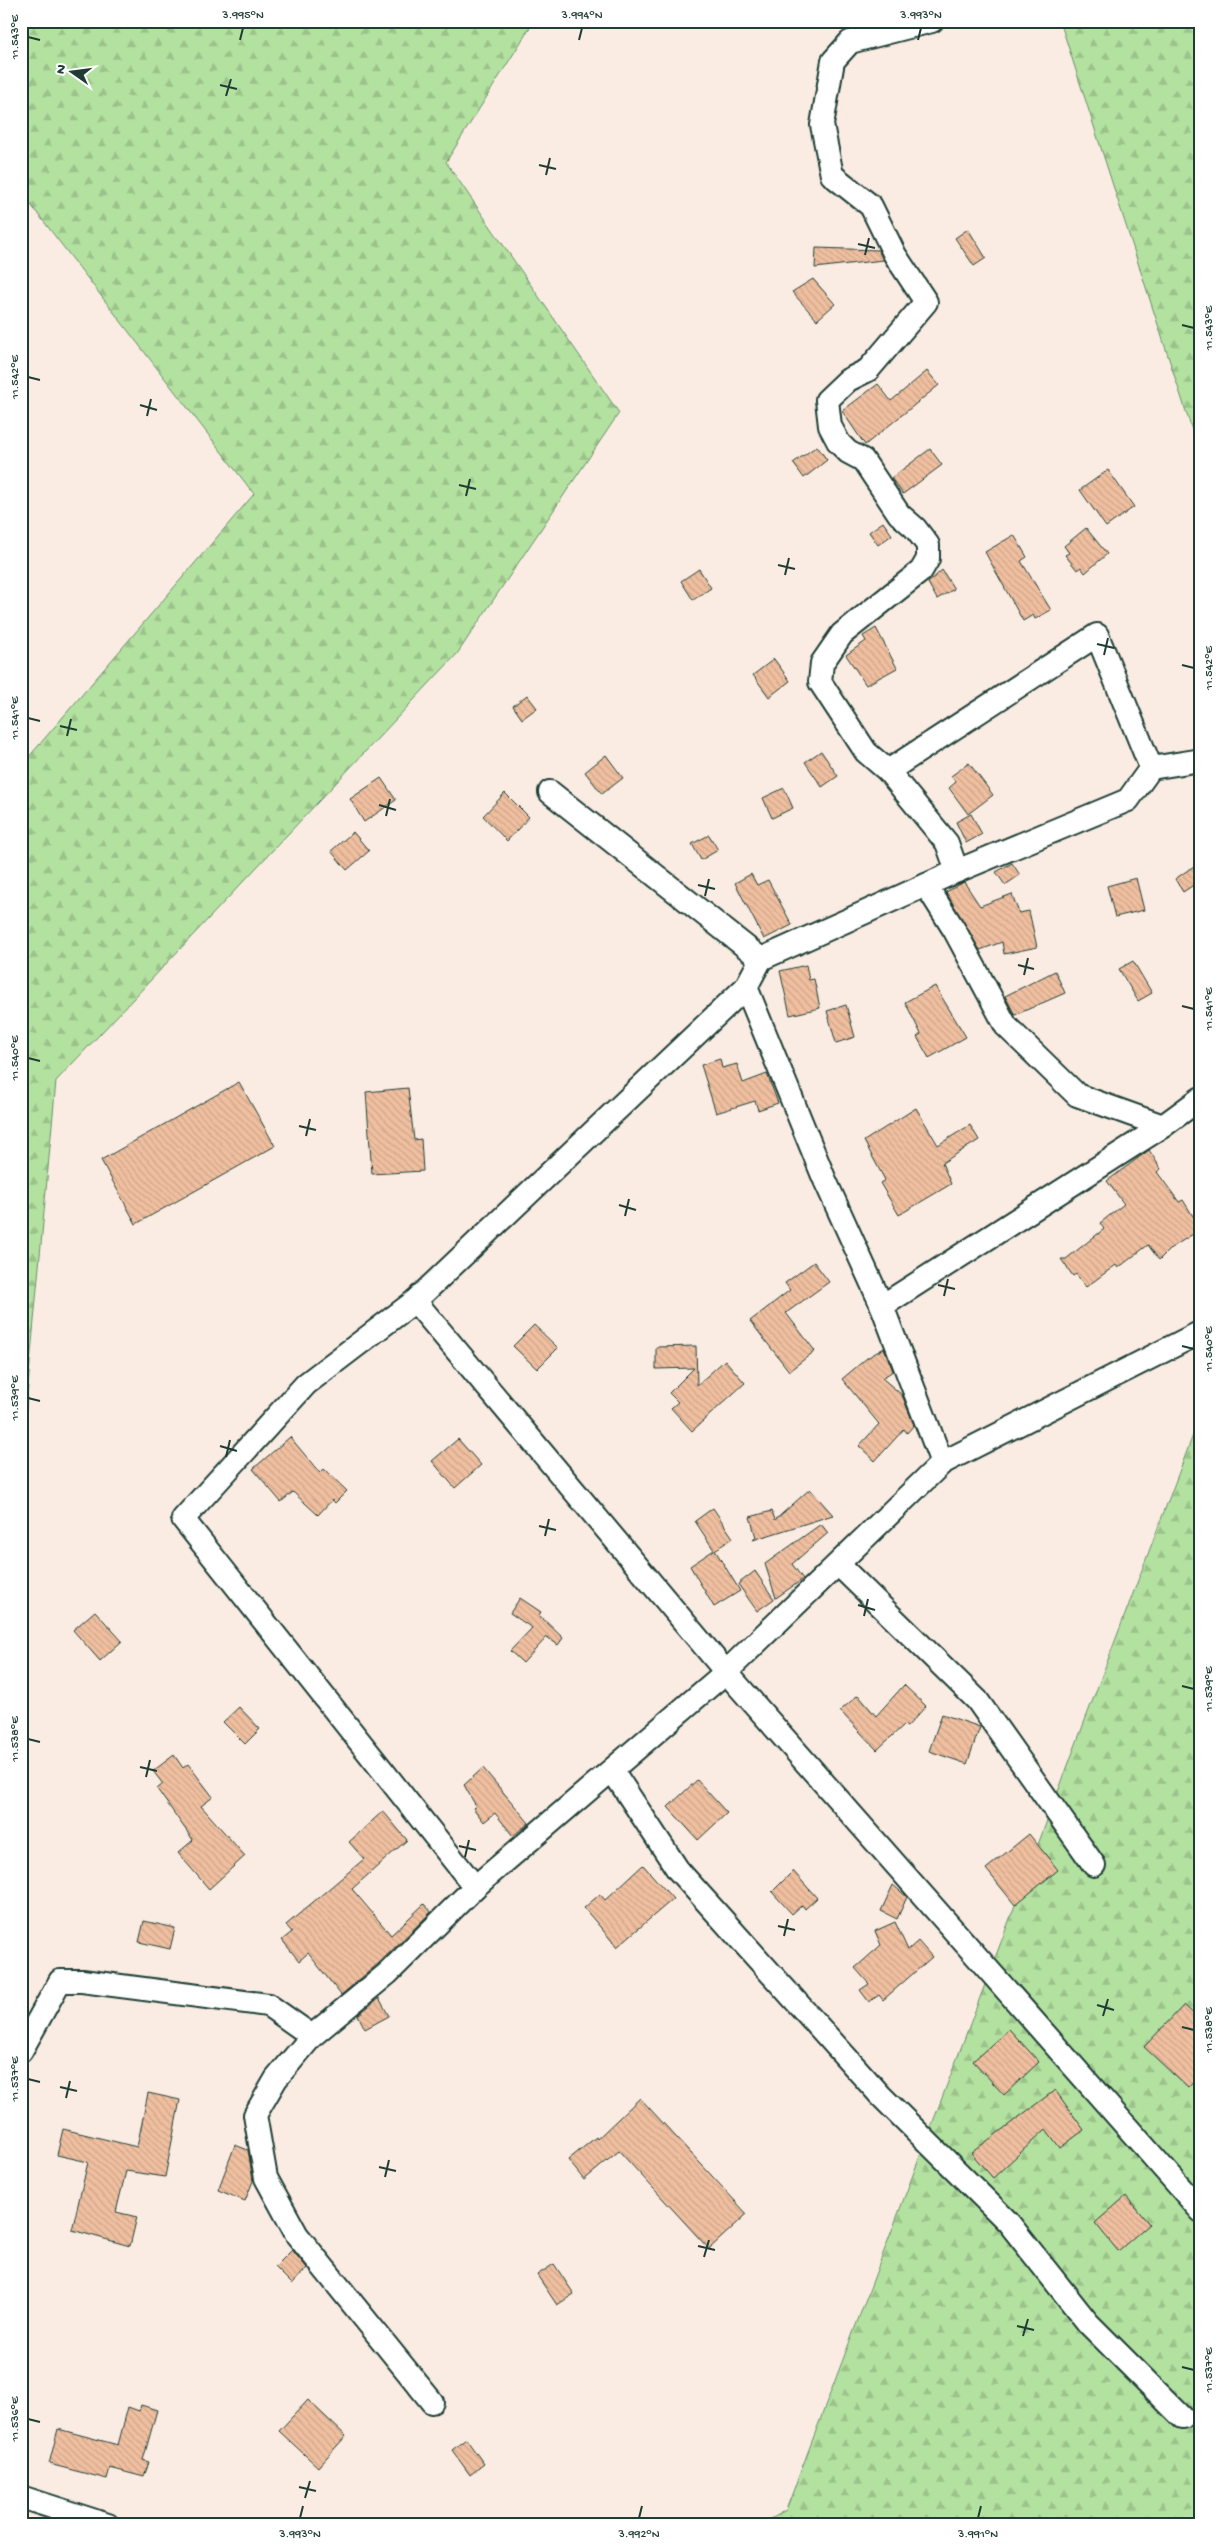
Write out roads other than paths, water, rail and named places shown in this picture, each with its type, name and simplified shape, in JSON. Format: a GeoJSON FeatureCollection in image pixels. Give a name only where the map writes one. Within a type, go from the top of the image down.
{"type":"FeatureCollection","features":[{"type":"Feature","properties":{"kind":"street"},"geometry":{"type":"LineString","coordinates":[[932,21],[850,42],[833,61],[822,125],[832,175],[871,206],[895,255],[926,302],[868,370],[848,380],[827,400],[830,426],[839,443],[848,452],[863,460],[899,514],[915,528],[928,546],[928,559],[921,571],[842,634],[822,663],[820,682],[866,752],[888,771],[947,843],[957,871]]}},
{"type":"Feature","properties":{"kind":"street"},"geometry":{"type":"LineString","coordinates":[[888,771],[1097,636],[1151,768]]}},
{"type":"Feature","properties":{"kind":"street"},"geometry":{"type":"LineString","coordinates":[[475,1887],[183,1518],[306,1384],[415,1301],[746,987],[760,959],[957,871],[1128,800],[1151,768],[1201,760]]}},
{"type":"Feature","properties":{"kind":"street"},"geometry":{"type":"LineString","coordinates":[[550,792],[760,959]]}},
{"type":"Feature","properties":{"kind":"street"},"geometry":{"type":"LineString","coordinates":[[926,885],[955,931],[1006,1026],[1077,1095],[1163,1126]]}},
{"type":"Feature","properties":{"kind":"street"},"geometry":{"type":"LineString","coordinates":[[746,987],[824,1178],[882,1306],[942,1463]]}},
{"type":"Feature","properties":{"kind":"street"},"geometry":{"type":"LineString","coordinates":[[882,1306],[1163,1126],[1201,1098]]}},
{"type":"Feature","properties":{"kind":"street"},"geometry":{"type":"LineString","coordinates":[[415,1301],[726,1672],[1201,2212]]}},
{"type":"Feature","properties":{"kind":"street"},"geometry":{"type":"LineString","coordinates":[[432,2402],[297,2235],[266,2178],[255,2115],[276,2078],[312,2036],[388,1973],[475,1887],[726,1672],[839,1565],[942,1463],[1201,1332]]}},
{"type":"Feature","properties":{"kind":"street"},"geometry":{"type":"LineString","coordinates":[[839,1565],[977,1700],[1094,1865]]}},
{"type":"Feature","properties":{"kind":"street"},"geometry":{"type":"LineString","coordinates":[[612,1770],[678,1870],[881,2096],[1008,2222],[1088,2323],[1182,2417]]}},
{"type":"Feature","properties":{"kind":"street"},"geometry":{"type":"LineString","coordinates":[[21,2050],[60,1981],[82,1981],[268,2005],[312,2036]]}},
{"type":"Feature","properties":{"kind":"street"},"geometry":{"type":"LineString","coordinates":[[21,2497],[108,2525]]}}]}
